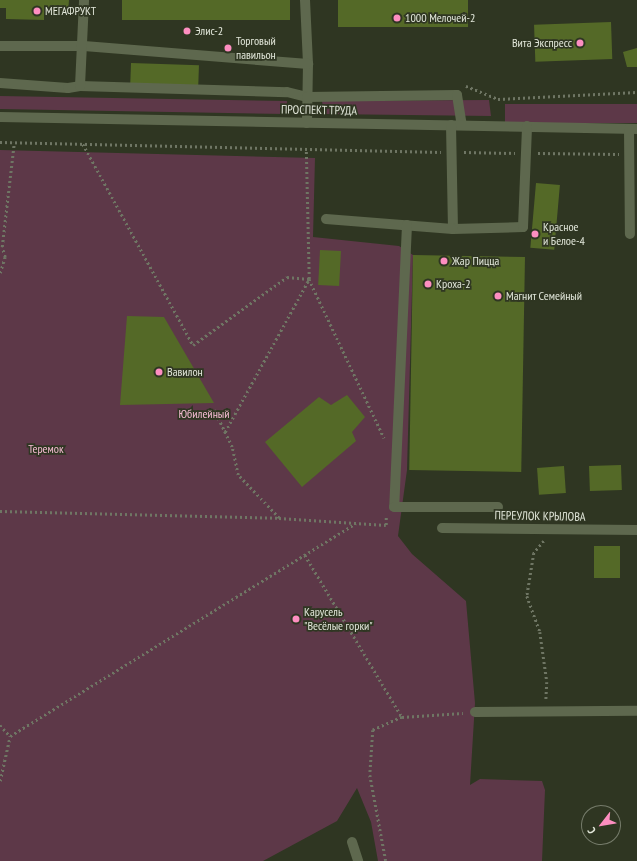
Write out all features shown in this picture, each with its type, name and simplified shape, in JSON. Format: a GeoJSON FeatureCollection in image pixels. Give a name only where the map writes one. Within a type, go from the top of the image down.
{"type":"FeatureCollection","features":[{"type":"Feature","properties":{"kind":"street"},"geometry":{"type":"LineString","coordinates":[[80,86],[84,46],[84,0]]}},
{"type":"Feature","properties":{"kind":"street"},"geometry":{"type":"LineString","coordinates":[[305,0],[308,64],[307,123]]}},
{"type":"Feature","properties":{"kind":"street"},"geometry":{"type":"LineString","coordinates":[[0,46],[84,46],[308,64]]}},
{"type":"Feature","properties":{"kind":"street"},"geometry":{"type":"LineString","coordinates":[[0,83],[68,88],[80,86],[287,92],[307,97],[457,96],[456,125],[452,152],[453,229]]}},
{"type":"Feature","properties":{"kind":"street","name":"ПРОСПЕКТ ТРУДА"},"geometry":{"type":"LineString","coordinates":[[0,117],[633,129]]}},
{"type":"Feature","properties":{"kind":"street"},"geometry":{"type":"LineString","coordinates":[[326,218],[453,229],[524,227],[527,126]]}},
{"type":"Feature","properties":{"kind":"street"},"geometry":{"type":"LineString","coordinates":[[630,234],[629,154],[633,129]]}},
{"type":"Feature","properties":{"kind":"street"},"geometry":{"type":"LineString","coordinates":[[407,225],[394,507],[498,507]]}},
{"type":"Feature","properties":{"kind":"street","name":"ПЕРЕУЛОК КРЫЛОВА"},"geometry":{"type":"LineString","coordinates":[[442,528],[637,530]]}},
{"type":"Feature","properties":{"kind":"street"},"geometry":{"type":"LineString","coordinates":[[475,712],[637,711]]}},
{"type":"Feature","properties":{"kind":"street"},"geometry":{"type":"LineString","coordinates":[[352,842],[358,861]]}},
{"type":"Feature","properties":{"kind":"path"},"geometry":{"type":"LineString","coordinates":[[462,85],[498,99],[637,92]]}},
{"type":"Feature","properties":{"kind":"path"},"geometry":{"type":"LineString","coordinates":[[0,142],[452,152],[629,154]]}},
{"type":"Feature","properties":{"kind":"path"},"geometry":{"type":"LineString","coordinates":[[0,273],[5,257],[1,247],[14,143]]}},
{"type":"Feature","properties":{"kind":"path"},"geometry":{"type":"LineString","coordinates":[[83,144],[193,345],[287,277],[309,279]]}},
{"type":"Feature","properties":{"kind":"path"},"geometry":{"type":"LineString","coordinates":[[306,149],[309,279],[385,439]]}},
{"type":"Feature","properties":{"kind":"path"},"geometry":{"type":"LineString","coordinates":[[225,432],[309,279]]}},
{"type":"Feature","properties":{"kind":"path"},"geometry":{"type":"LineString","coordinates":[[214,410],[232,447],[238,475],[279,518]]}},
{"type":"Feature","properties":{"kind":"path"},"geometry":{"type":"LineString","coordinates":[[0,511],[279,518],[386,525],[386,510]]}},
{"type":"Feature","properties":{"kind":"path"},"geometry":{"type":"LineString","coordinates":[[0,781],[10,736],[356,523]]}},
{"type":"Feature","properties":{"kind":"path"},"geometry":{"type":"LineString","coordinates":[[546,712],[547,682],[540,632],[527,596],[534,553],[553,530]]}},
{"type":"Feature","properties":{"kind":"path"},"geometry":{"type":"LineString","coordinates":[[305,555],[402,717]]}},
{"type":"Feature","properties":{"kind":"path"},"geometry":{"type":"LineString","coordinates":[[386,861],[370,775],[373,730],[402,717],[475,712]]}},
{"type":"Feature","properties":{"kind":"path"},"geometry":{"type":"LineString","coordinates":[[0,725],[10,736]]}},
{"type":"Feature","properties":{"kind":"green space"},"geometry":{"type":"Polygon","coordinates":[[[0,96],[287,101],[287,114],[0,109],[0,96]]]}},
{"type":"Feature","properties":{"kind":"green space"},"geometry":{"type":"Polygon","coordinates":[[[489,100],[491,116],[324,114],[322,101],[489,100]]]}},
{"type":"Feature","properties":{"kind":"green space"},"geometry":{"type":"Polygon","coordinates":[[[505,104],[637,104],[637,123],[505,123],[505,104]]]}},
{"type":"Feature","properties":{"kind":"green space","name":"Юбилейный"},"geometry":{"type":"Polygon","coordinates":[[[0,150],[315,158],[313,237],[399,246],[413,255],[407,470],[398,536],[412,554],[466,601],[475,703],[470,785],[480,779],[542,781],[545,790],[542,861],[378,861],[371,822],[357,788],[337,821],[263,861],[0,861],[0,150]]]}},
{"type":"Feature","properties":{"kind":"building","name":"МЕГАФРУКТ"},"geometry":{"type":"Polygon","coordinates":[[[0,0],[69,0],[68,14],[44,13],[44,20],[6,19],[6,8],[0,8],[0,0]]]}},
{"type":"Feature","properties":{"kind":"building"},"geometry":{"type":"Polygon","coordinates":[[[122,0],[290,0],[290,20],[122,20],[122,0]]]}},
{"type":"Feature","properties":{"kind":"building"},"geometry":{"type":"Polygon","coordinates":[[[338,0],[468,0],[468,27],[338,27],[338,0]]]}},
{"type":"Feature","properties":{"kind":"building"},"geometry":{"type":"Polygon","coordinates":[[[611,22],[612,59],[535,62],[534,25],[611,22]]]}},
{"type":"Feature","properties":{"kind":"building"},"geometry":{"type":"Polygon","coordinates":[[[637,48],[637,67],[627,67],[623,52],[637,48]]]}},
{"type":"Feature","properties":{"kind":"building"},"geometry":{"type":"Polygon","coordinates":[[[131,63],[199,65],[198,86],[130,84],[131,63]]]}},
{"type":"Feature","properties":{"kind":"building"},"geometry":{"type":"Polygon","coordinates":[[[536,183],[560,185],[554,250],[530,248],[536,183]]]}},
{"type":"Feature","properties":{"kind":"building"},"geometry":{"type":"Polygon","coordinates":[[[320,250],[341,251],[339,286],[318,285],[320,250]]]}},
{"type":"Feature","properties":{"kind":"building"},"geometry":{"type":"Polygon","coordinates":[[[413,255],[525,257],[521,472],[409,470],[413,255]]]}},
{"type":"Feature","properties":{"kind":"building"},"geometry":{"type":"Polygon","coordinates":[[[127,316],[164,317],[214,403],[120,405],[127,316]]]}},
{"type":"Feature","properties":{"kind":"building"},"geometry":{"type":"Polygon","coordinates":[[[347,395],[365,417],[352,432],[356,441],[302,487],[265,442],[319,397],[331,405],[347,395]]]}},
{"type":"Feature","properties":{"kind":"building"},"geometry":{"type":"Polygon","coordinates":[[[621,465],[622,490],[590,491],[589,466],[621,465]]]}},
{"type":"Feature","properties":{"kind":"building"},"geometry":{"type":"Polygon","coordinates":[[[564,466],[566,493],[539,495],[537,468],[564,466]]]}},
{"type":"Feature","properties":{"kind":"building"},"geometry":{"type":"Polygon","coordinates":[[[594,546],[620,546],[620,578],[594,578],[594,546]]]}},
{"type":"Feature","properties":{"kind":"place","name":"МЕГАФРУКТ"},"geometry":{"type":"Point","coordinates":[37,11]}},
{"type":"Feature","properties":{"kind":"place","name":"1000 Мелочей-2"},"geometry":{"type":"Point","coordinates":[397,18]}},
{"type":"Feature","properties":{"kind":"place","name":"Элис-2"},"geometry":{"type":"Point","coordinates":[187,31]}},
{"type":"Feature","properties":{"kind":"place","name":"Вита Экспресс"},"geometry":{"type":"Point","coordinates":[580,43]}},
{"type":"Feature","properties":{"kind":"place","name":"Торговый павильон"},"geometry":{"type":"Point","coordinates":[228,48]}},
{"type":"Feature","properties":{"kind":"place","name":"Красное и Белое-4"},"geometry":{"type":"Point","coordinates":[535,234]}},
{"type":"Feature","properties":{"kind":"place","name":"Жар Пицца"},"geometry":{"type":"Point","coordinates":[444,261]}},
{"type":"Feature","properties":{"kind":"place","name":"Кроха-2"},"geometry":{"type":"Point","coordinates":[428,284]}},
{"type":"Feature","properties":{"kind":"place","name":"Магнит Семейный"},"geometry":{"type":"Point","coordinates":[498,296]}},
{"type":"Feature","properties":{"kind":"place","name":"Вавилон"},"geometry":{"type":"Point","coordinates":[159,372]}},
{"type":"Feature","properties":{"kind":"place","name":"Карусель \"Весёлые горки\""},"geometry":{"type":"Point","coordinates":[296,619]}},
{"type":"Feature","properties":{"kind":"park label","name":"Теремок"},"geometry":{"type":"Point","coordinates":[46,449]}}]}
